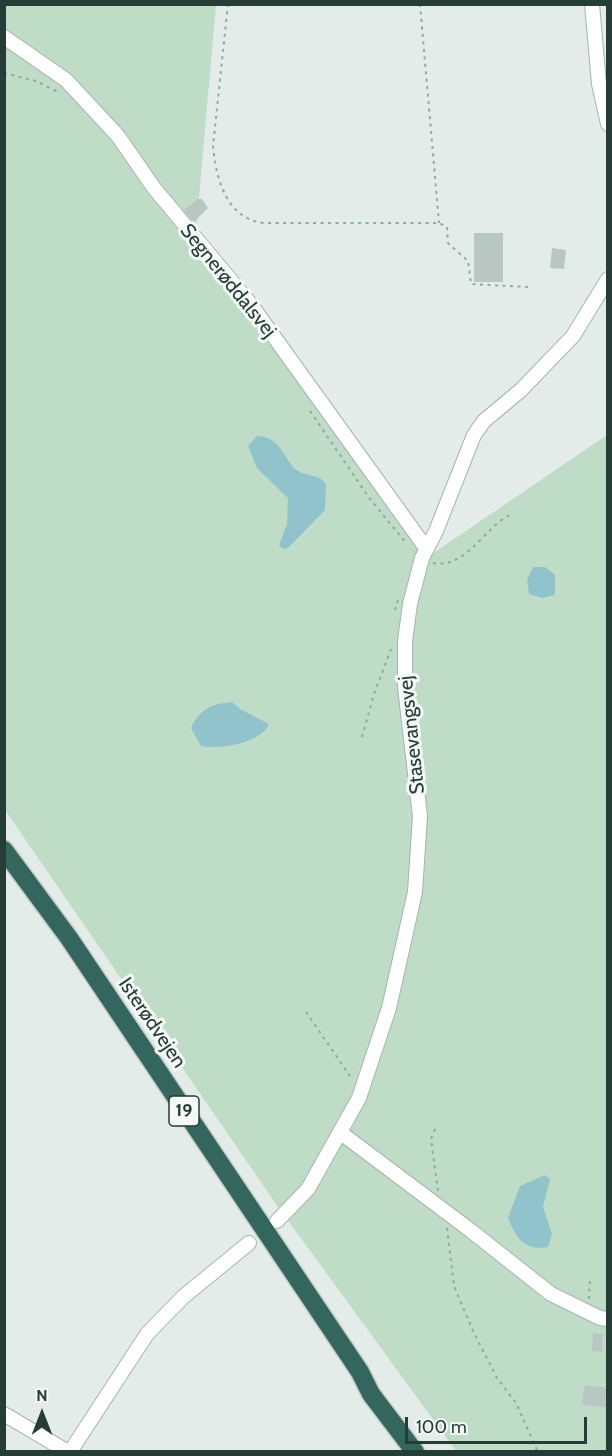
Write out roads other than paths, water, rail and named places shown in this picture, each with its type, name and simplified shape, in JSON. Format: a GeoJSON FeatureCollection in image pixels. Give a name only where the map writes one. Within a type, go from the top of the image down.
{"type":"FeatureCollection","features":[{"type":"Feature","properties":{"kind":"highway","name":"Isterødvejen"},"geometry":{"type":"LineString","coordinates":[[4,850],[69,938],[360,1372],[371,1394],[415,1452]]}},
{"type":"Feature","properties":{"kind":"highway","name":"Isterødvejen"},"geometry":{"type":"LineString","coordinates":[[360,1372],[378,1390],[426,1452]]}},
{"type":"Feature","properties":{"kind":"street"},"geometry":{"type":"LineString","coordinates":[[592,4],[599,84],[608,124]]}},
{"type":"Feature","properties":{"kind":"street","name":"Segnerøddalsvej"},"geometry":{"type":"LineString","coordinates":[[4,37],[66,80],[118,136],[154,188],[249,302],[424,553]]}},
{"type":"Feature","properties":{"kind":"street","name":"Stasevangsvej"},"geometry":{"type":"LineString","coordinates":[[277,1221],[308,1189],[341,1133],[363,1088],[389,1008],[415,892],[420,816],[405,675],[405,641],[412,595],[424,553],[436,531],[474,435],[484,421],[520,390],[573,336],[608,279]]}},
{"type":"Feature","properties":{"kind":"street"},"geometry":{"type":"LineString","coordinates":[[341,1133],[551,1294],[601,1317]]}},
{"type":"Feature","properties":{"kind":"street"},"geometry":{"type":"LineString","coordinates":[[4,1413],[69,1452],[147,1334],[183,1297],[249,1243]]}},
{"type":"Feature","properties":{"kind":"water"},"geometry":{"type":"Polygon","coordinates":[[[257,436],[270,439],[279,447],[294,468],[320,478],[326,485],[325,510],[288,548],[283,549],[279,545],[287,524],[288,498],[257,468],[248,446],[257,436]]]}},
{"type":"Feature","properties":{"kind":"water"},"geometry":{"type":"Polygon","coordinates":[[[533,567],[545,567],[555,575],[555,595],[542,598],[529,594],[527,580],[533,567]]]}},
{"type":"Feature","properties":{"kind":"water"},"geometry":{"type":"Polygon","coordinates":[[[232,702],[240,709],[269,724],[265,731],[239,744],[218,747],[201,746],[191,728],[198,716],[218,704],[232,702]]]}},
{"type":"Feature","properties":{"kind":"water"},"geometry":{"type":"Polygon","coordinates":[[[545,1175],[550,1179],[543,1207],[552,1234],[548,1247],[540,1248],[522,1242],[514,1232],[508,1218],[520,1186],[545,1175]]]}}]}
